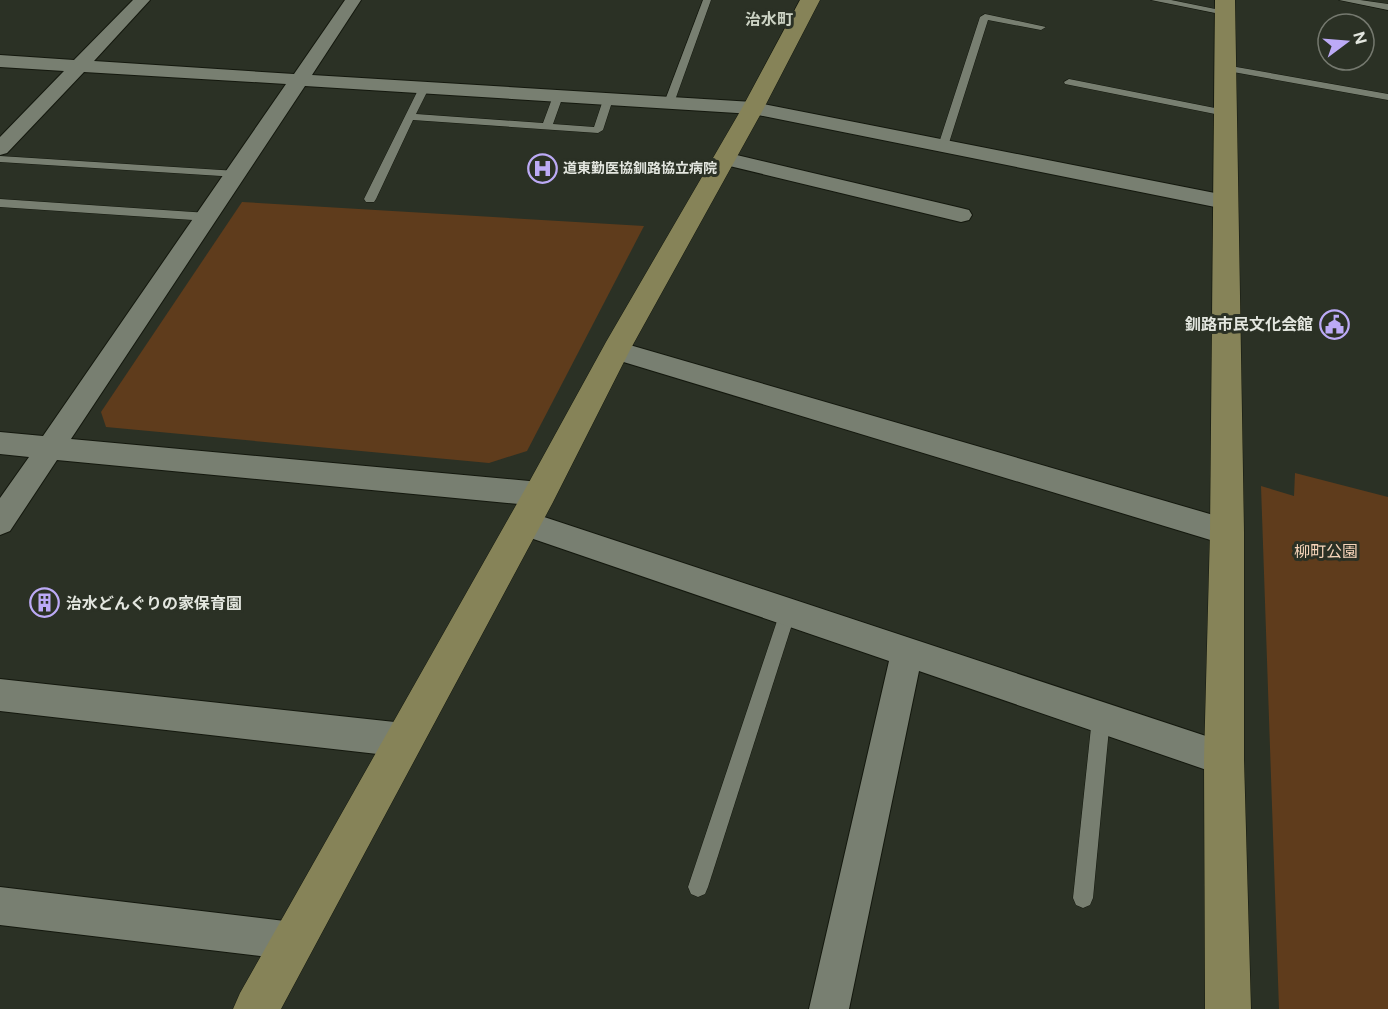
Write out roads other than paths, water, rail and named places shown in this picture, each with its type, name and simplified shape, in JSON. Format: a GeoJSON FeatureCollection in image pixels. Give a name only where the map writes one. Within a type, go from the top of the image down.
{"type":"FeatureCollection","features":[{"type":"Feature","properties":{"kind":"street"},"geometry":{"type":"LineString","coordinates":[[0,149],[142,0]]}},
{"type":"Feature","properties":{"kind":"street"},"geometry":{"type":"LineString","coordinates":[[0,522],[353,0]]}},
{"type":"Feature","properties":{"kind":"street"},"geometry":{"type":"LineString","coordinates":[[256,1009],[540,494],[616,350],[753,108],[810,0]]}},
{"type":"Feature","properties":{"kind":"street"},"geometry":{"type":"LineString","coordinates":[[1225,6],[1227,532],[1224,759],[1228,1009]]}},
{"type":"Feature","properties":{"kind":"street"},"geometry":{"type":"LineString","coordinates":[[0,61],[80,64],[753,108],[1226,202]]}},
{"type":"Feature","properties":{"kind":"street"},"geometry":{"type":"LineString","coordinates":[[724,158],[961,215]]}},
{"type":"Feature","properties":{"kind":"street"},"geometry":{"type":"LineString","coordinates":[[616,350],[1227,532]]}},
{"type":"Feature","properties":{"kind":"street"},"geometry":{"type":"LineString","coordinates":[[0,443],[540,494]]}},
{"type":"Feature","properties":{"kind":"street"},"geometry":{"type":"LineString","coordinates":[[523,523],[1224,759]]}},
{"type":"Feature","properties":{"kind":"street"},"geometry":{"type":"LineString","coordinates":[[829,1009],[907,652]]}},
{"type":"Feature","properties":{"kind":"street"},"geometry":{"type":"LineString","coordinates":[[0,695],[404,740]]}},
{"type":"Feature","properties":{"kind":"street"},"geometry":{"type":"LineString","coordinates":[[0,906],[293,941]]}},
{"type":"Feature","properties":{"kind":"lane"},"geometry":{"type":"LineString","coordinates":[[669,103],[707,0]]}},
{"type":"Feature","properties":{"kind":"lane"},"geometry":{"type":"LineString","coordinates":[[1155,0],[1225,6]]}},
{"type":"Feature","properties":{"kind":"lane"},"geometry":{"type":"LineString","coordinates":[[1343,0],[1388,7]]}},
{"type":"Feature","properties":{"kind":"lane"},"geometry":{"type":"LineString","coordinates":[[943,146],[985,17],[1041,27]]}},
{"type":"Feature","properties":{"kind":"lane"},"geometry":{"type":"LineString","coordinates":[[1225,68],[1388,97]]}},
{"type":"Feature","properties":{"kind":"lane"},"geometry":{"type":"LineString","coordinates":[[1069,82],[1225,113]]}},
{"type":"Feature","properties":{"kind":"lane"},"geometry":{"type":"LineString","coordinates":[[370,199],[424,88]]}},
{"type":"Feature","properties":{"kind":"lane"},"geometry":{"type":"LineString","coordinates":[[547,127],[558,96]]}},
{"type":"Feature","properties":{"kind":"lane"},"geometry":{"type":"LineString","coordinates":[[410,117],[598,130],[608,99]]}},
{"type":"Feature","properties":{"kind":"lane"},"geometry":{"type":"LineString","coordinates":[[0,159],[237,174]]}},
{"type":"Feature","properties":{"kind":"lane"},"geometry":{"type":"LineString","coordinates":[[0,202],[208,216]]}},
{"type":"Feature","properties":{"kind":"lane"},"geometry":{"type":"LineString","coordinates":[[698,887],[788,612]]}},
{"type":"Feature","properties":{"kind":"lane"},"geometry":{"type":"LineString","coordinates":[[1083,898],[1101,717]]}},
{"type":"Feature","properties":{"kind":"place","name":"道東勤医協釧路協立病院"},"geometry":{"type":"Point","coordinates":[542,168]}},
{"type":"Feature","properties":{"kind":"place","name":"釧路市民文化会館"},"geometry":{"type":"Point","coordinates":[1334,324]}},
{"type":"Feature","properties":{"kind":"place","name":"治水どんぐりの家保育園"},"geometry":{"type":"Point","coordinates":[45,603]}},
{"type":"Feature","properties":{"kind":"district","name":"治水町"},"geometry":{"type":"Point","coordinates":[769,19]}},
{"type":"Feature","properties":{"kind":"park label","name":"柳町公園"},"geometry":{"type":"Point","coordinates":[1326,551]}}]}
